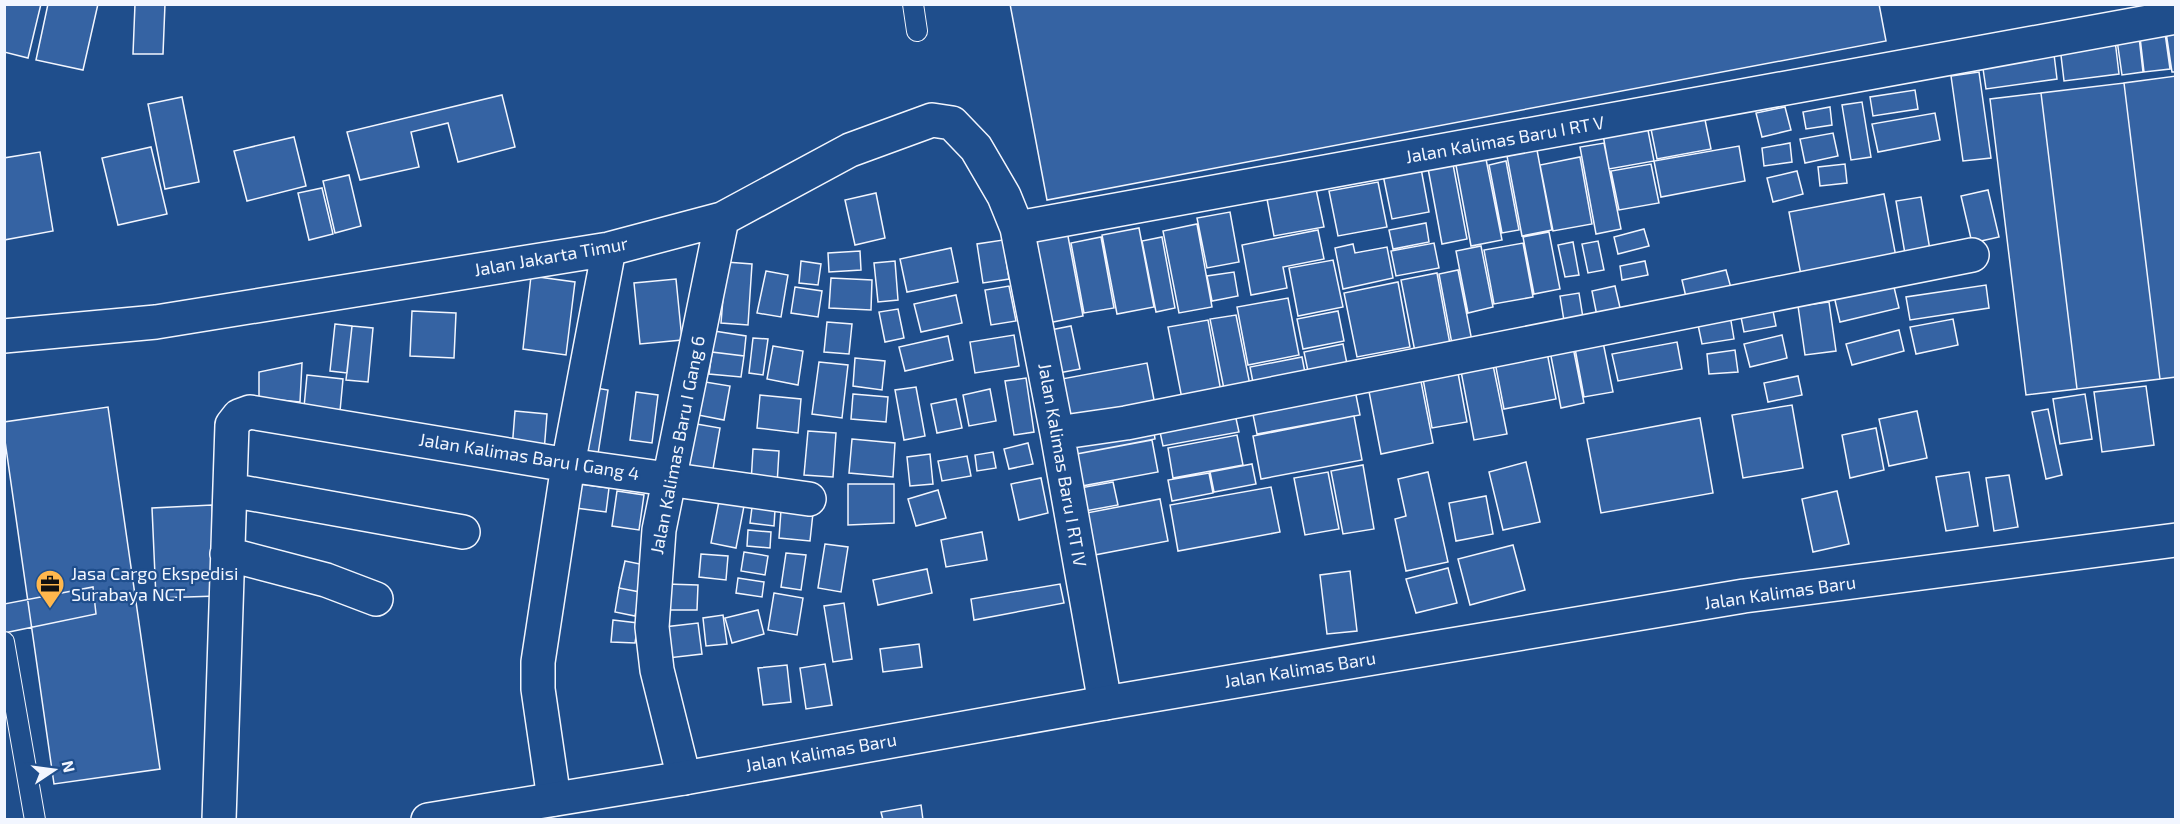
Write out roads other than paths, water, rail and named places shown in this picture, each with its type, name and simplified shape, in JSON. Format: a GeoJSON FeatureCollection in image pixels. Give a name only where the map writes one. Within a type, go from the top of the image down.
{"type":"FeatureCollection","features":[{"type":"Feature","properties":{"kind":"street","name":"Jalan Kalimas Baru I RT V"},"geometry":{"type":"LineString","coordinates":[[1017,228],[2175,17]]}},
{"type":"Feature","properties":{"kind":"street","name":"Jalan Jakarta Timur"},"geometry":{"type":"LineString","coordinates":[[4,336],[156,322],[609,249],[722,219],[850,150],[932,120],[952,123],[976,148],[1004,196],[1017,228]]}},
{"type":"Feature","properties":{"kind":"street","name":"Jalan Kalimas Baru I Gang 6"},"geometry":{"type":"LineString","coordinates":[[684,778],[657,670],[652,627],[659,530],[722,219]]}},
{"type":"Feature","properties":{"kind":"street","name":"Jalan Kalimas Baru I RT IV"},"geometry":{"type":"LineString","coordinates":[[1017,228],[1057,433],[1105,703]]}},
{"type":"Feature","properties":{"kind":"street"},"geometry":{"type":"LineString","coordinates":[[554,799],[538,689],[538,662],[568,465],[609,249]]}},
{"type":"Feature","properties":{"kind":"street"},"geometry":{"type":"LineString","coordinates":[[1057,433],[1138,420],[1972,255]]}},
{"type":"Feature","properties":{"kind":"street","name":"Jalan Kalimas Baru I Gang 4"},"geometry":{"type":"LineString","coordinates":[[230,490],[232,424],[239,416],[250,412],[568,465],[809,499]]}},
{"type":"Feature","properties":{"kind":"street"},"geometry":{"type":"LineString","coordinates":[[219,819],[226,554],[230,490],[463,532]]}},
{"type":"Feature","properties":{"kind":"street","name":"Jalan Kalimas Baru"},"geometry":{"type":"LineString","coordinates":[[428,819],[684,778],[1105,703],[1744,596],[2175,540]]}},
{"type":"Feature","properties":{"kind":"street"},"geometry":{"type":"LineString","coordinates":[[226,554],[326,580],[376,599]]}},
{"type":"Feature","properties":{"kind":"lane"},"geometry":{"type":"LineString","coordinates":[[913,4],[917,31]]}},
{"type":"Feature","properties":{"kind":"lane"},"geometry":{"type":"LineString","coordinates":[[4,642],[35,819]]}},
{"type":"Feature","properties":{"kind":"place","name":"Jasa Cargo Ekspedisi Surabaya NCT"},"geometry":{"type":"Point","coordinates":[50,610]}}]}
